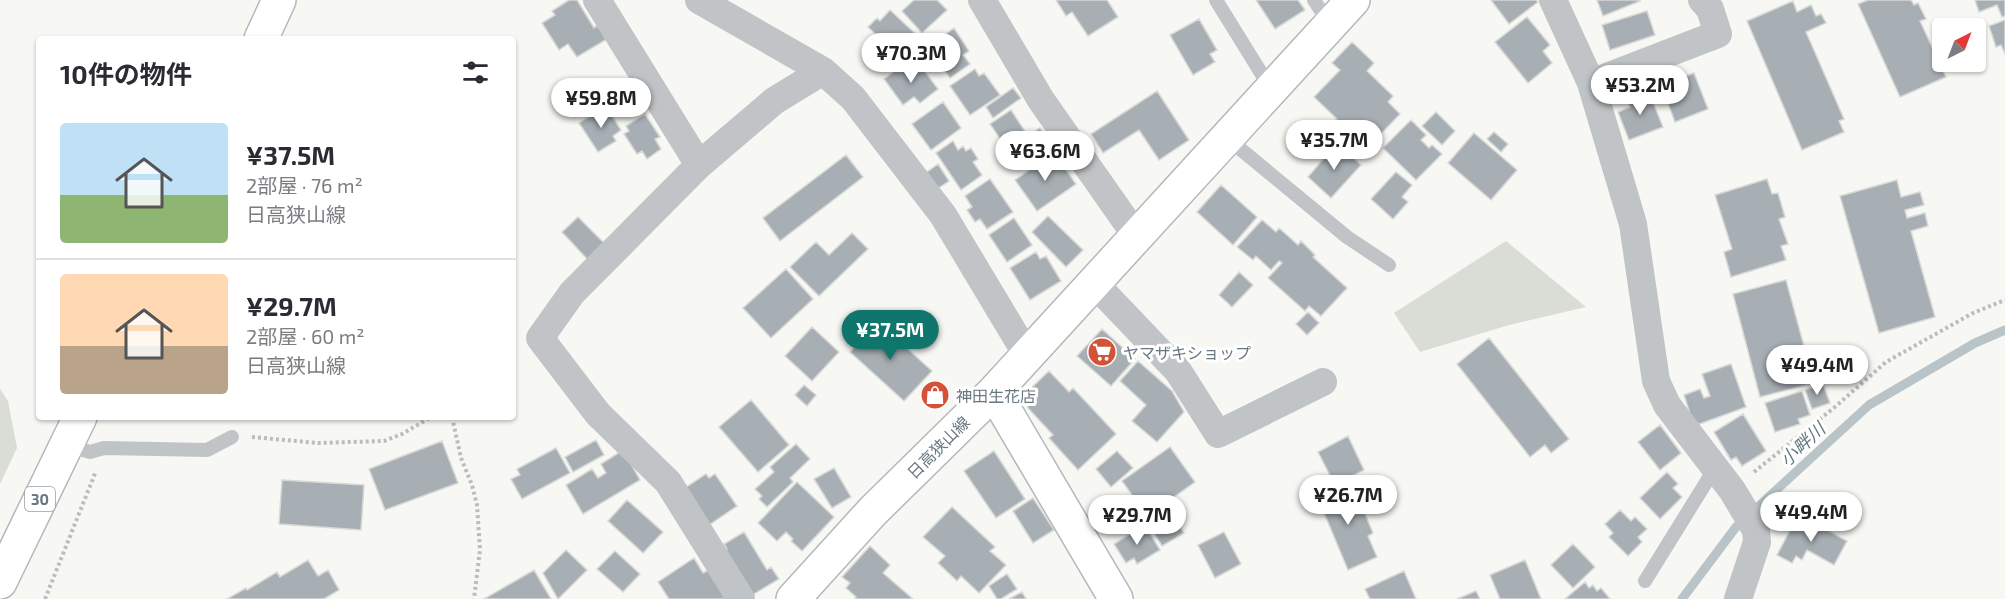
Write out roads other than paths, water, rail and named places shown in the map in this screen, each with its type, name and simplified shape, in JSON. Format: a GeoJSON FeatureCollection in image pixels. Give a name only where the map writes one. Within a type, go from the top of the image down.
{"type":"FeatureCollection","features":[{"type":"Feature","properties":{"kind":"main road"},"geometry":{"type":"LineString","coordinates":[[262,36],[279,0]]}},
{"type":"Feature","properties":{"kind":"main road","name":"日高狭山線"},"geometry":{"type":"LineString","coordinates":[[793,599],[873,511],[994,392],[1227,138],[1271,89],[1322,12],[1353,0]]}},
{"type":"Feature","properties":{"kind":"main road"},"geometry":{"type":"LineString","coordinates":[[994,392],[1116,599]]}},
{"type":"Feature","properties":{"kind":"main road","name":"30"},"geometry":{"type":"LineString","coordinates":[[0,582],[73,431]]}},
{"type":"Feature","properties":{"kind":"street"},"geometry":{"type":"LineString","coordinates":[[597,0],[699,165]]}},
{"type":"Feature","properties":{"kind":"street"},"geometry":{"type":"LineString","coordinates":[[982,0],[1041,100],[1137,237]]}},
{"type":"Feature","properties":{"kind":"street"},"geometry":{"type":"LineString","coordinates":[[1553,0],[1591,83],[1633,224],[1656,381],[1667,405],[1715,468],[1756,530],[1757,542],[1738,599]]}},
{"type":"Feature","properties":{"kind":"street"},"geometry":{"type":"LineString","coordinates":[[1591,83],[1718,34],[1710,9],[1702,0]]}},
{"type":"Feature","properties":{"kind":"street"},"geometry":{"type":"LineString","coordinates":[[719,4],[823,71],[853,98],[943,215],[1027,355]]}},
{"type":"Feature","properties":{"kind":"street"},"geometry":{"type":"LineString","coordinates":[[741,599],[668,482],[598,414],[540,338],[572,293],[699,165],[774,101],[823,71]]}},
{"type":"Feature","properties":{"kind":"street"},"geometry":{"type":"LineString","coordinates":[[1094,283],[1178,371],[1218,434],[1323,382]]}},
{"type":"Feature","properties":{"kind":"lane"},"geometry":{"type":"LineString","coordinates":[[1216,0],[1271,89]]}},
{"type":"Feature","properties":{"kind":"lane"},"geometry":{"type":"LineString","coordinates":[[1227,138],[1347,237],[1389,265]]}},
{"type":"Feature","properties":{"kind":"lane"},"geometry":{"type":"LineString","coordinates":[[73,431],[90,452],[104,448],[207,450],[232,436]]}},
{"type":"Feature","properties":{"kind":"lane"},"geometry":{"type":"LineString","coordinates":[[1645,581],[1715,468]]}},
{"type":"Feature","properties":{"kind":"waterway","name":"小畔川"},"geometry":{"type":"LineString","coordinates":[[1682,599],[1736,527],[1869,405],[1975,343],[2005,330]]}},
{"type":"Feature","properties":{"kind":"place","name":"ヤマザキショップ"},"geometry":{"type":"Point","coordinates":[1102,352]}},
{"type":"Feature","properties":{"kind":"place","name":"神田生花店"},"geometry":{"type":"Point","coordinates":[935,395]}}]}
